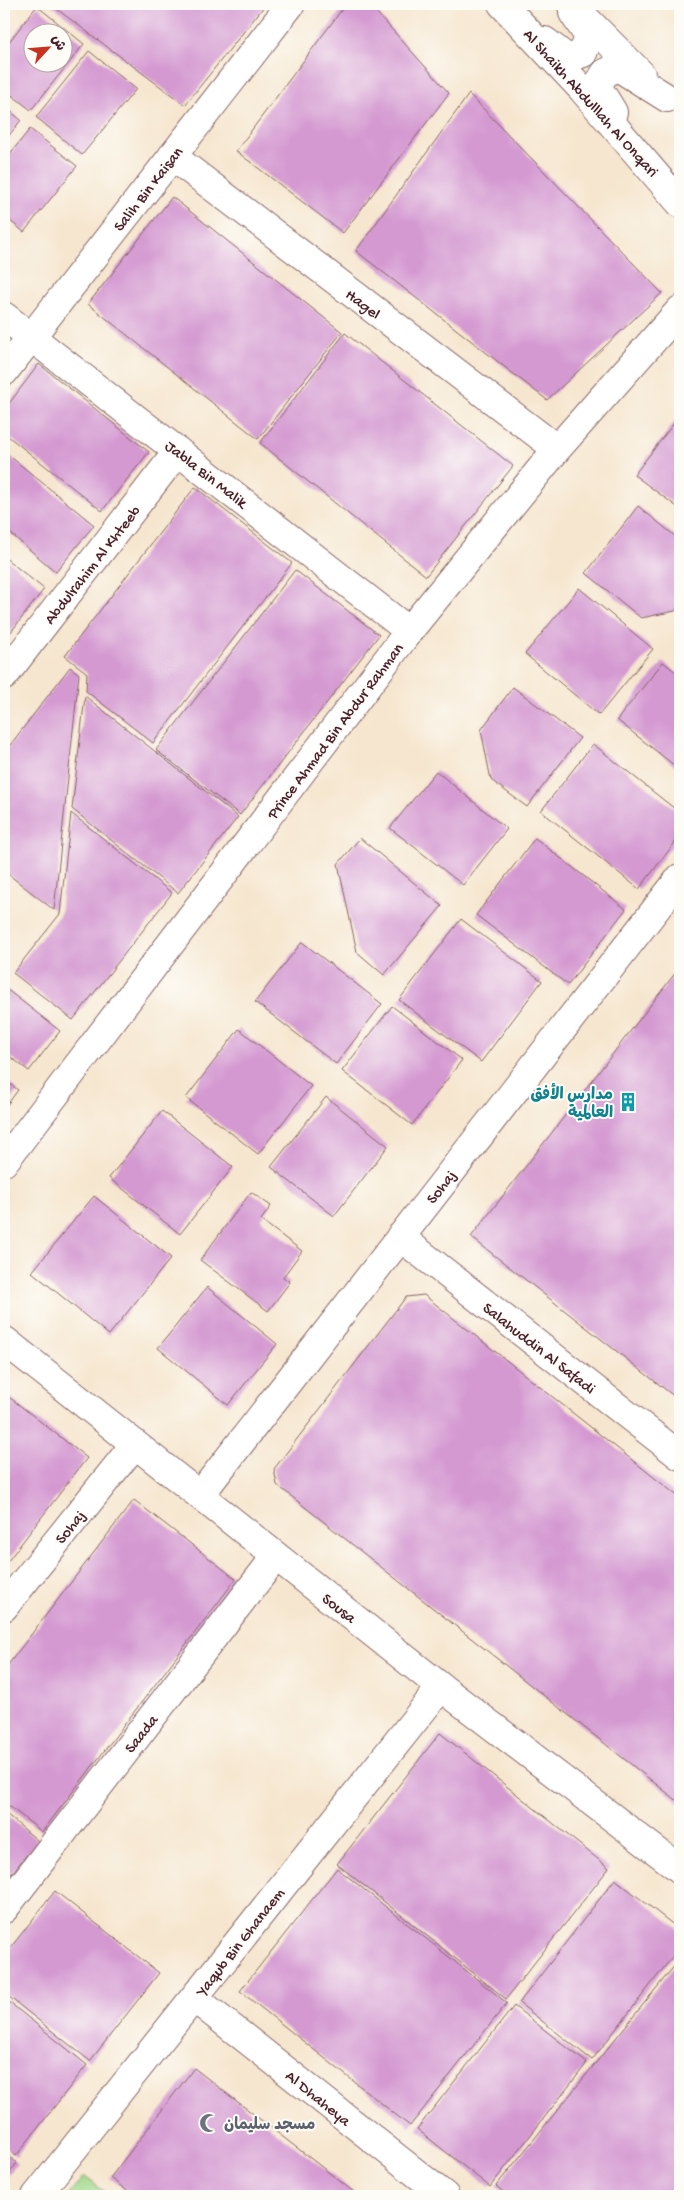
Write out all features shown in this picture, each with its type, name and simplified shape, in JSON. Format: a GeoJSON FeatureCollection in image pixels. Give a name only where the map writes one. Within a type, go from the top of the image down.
{"type":"FeatureCollection","features":[{"type":"Feature","properties":{"kind":"street","name":"Salih Bin Kaisan"},"geometry":{"type":"LineString","coordinates":[[4,372],[291,4]]}},
{"type":"Feature","properties":{"kind":"street","name":"Al Shaikh Abdulllah Al Onqari"},"geometry":{"type":"LineString","coordinates":[[502,4],[635,148],[680,203]]}},
{"type":"Feature","properties":{"kind":"street"},"geometry":{"type":"LineString","coordinates":[[522,24],[568,58],[583,53],[588,37],[566,4]]}},
{"type":"Feature","properties":{"kind":"street"},"geometry":{"type":"LineString","coordinates":[[571,4],[674,105]]}},
{"type":"Feature","properties":{"kind":"street"},"geometry":{"type":"LineString","coordinates":[[635,148],[597,86],[605,73],[618,66],[674,105]]}},
{"type":"Feature","properties":{"kind":"street","name":"Hagel"},"geometry":{"type":"LineString","coordinates":[[172,156],[556,449]]}},
{"type":"Feature","properties":{"kind":"street","name":"Prince Ahmad Bin Abdur Rahman"},"geometry":{"type":"LineString","coordinates":[[4,1162],[410,631],[556,449],[680,310]]}},
{"type":"Feature","properties":{"kind":"street","name":"Jabla Bin Malik"},"geometry":{"type":"LineString","coordinates":[[4,316],[410,631]]}},
{"type":"Feature","properties":{"kind":"street","name":"Abdulrahim Al Khteeb"},"geometry":{"type":"LineString","coordinates":[[4,676],[178,451]]}},
{"type":"Feature","properties":{"kind":"street","name":"Sohaj"},"geometry":{"type":"LineString","coordinates":[[200,1495],[680,878]]}},
{"type":"Feature","properties":{"kind":"street","name":"Salahuddin Al Safadi"},"geometry":{"type":"LineString","coordinates":[[400,1237],[680,1456]]}},
{"type":"Feature","properties":{"kind":"street","name":"Sousa"},"geometry":{"type":"LineString","coordinates":[[4,1340],[441,1687],[680,1869]]}},
{"type":"Feature","properties":{"kind":"street","name":"Sohaj"},"geometry":{"type":"LineString","coordinates":[[4,1607],[135,1444]]}},
{"type":"Feature","properties":{"kind":"street","name":"Saada"},"geometry":{"type":"LineString","coordinates":[[4,1909],[276,1556]]}},
{"type":"Feature","properties":{"kind":"street","name":"Yaqub Bin Ghanaem"},"geometry":{"type":"LineString","coordinates":[[36,2196],[441,1687]]}},
{"type":"Feature","properties":{"kind":"street","name":"Al Dhaheya"},"geometry":{"type":"LineString","coordinates":[[194,1998],[414,2187],[444,2196]]}},
{"type":"Feature","properties":{"kind":"green space"},"geometry":{"type":"Polygon","coordinates":[[[84,2176],[110,2196],[68,2196],[84,2176]]]}},
{"type":"Feature","properties":{"kind":"building"},"geometry":{"type":"Polygon","coordinates":[[[50,4],[266,4],[185,105],[50,4]]]}},
{"type":"Feature","properties":{"kind":"building"},"geometry":{"type":"Polygon","coordinates":[[[346,4],[369,4],[449,93],[343,233],[236,151],[346,4]]]}},
{"type":"Feature","properties":{"kind":"building"},"geometry":{"type":"Polygon","coordinates":[[[37,6],[57,22],[24,22],[37,6]]]}},
{"type":"Feature","properties":{"kind":"building"},"geometry":{"type":"Polygon","coordinates":[[[22,25],[22,72],[62,72],[31,110],[4,89],[4,48],[22,25]]]}},
{"type":"Feature","properties":{"kind":"building"},"geometry":{"type":"Polygon","coordinates":[[[72,34],[84,44],[72,59],[72,34]]]}},
{"type":"Feature","properties":{"kind":"building"},"geometry":{"type":"Polygon","coordinates":[[[89,51],[136,89],[82,155],[36,117],[89,51]]]}},
{"type":"Feature","properties":{"kind":"building"},"geometry":{"type":"Polygon","coordinates":[[[469,94],[662,293],[547,400],[356,251],[469,94]]]}},
{"type":"Feature","properties":{"kind":"building"},"geometry":{"type":"Polygon","coordinates":[[[4,106],[21,120],[4,142],[4,106]]]}},
{"type":"Feature","properties":{"kind":"building"},"geometry":{"type":"Polygon","coordinates":[[[30,129],[77,166],[24,232],[4,216],[4,161],[30,129]]]}},
{"type":"Feature","properties":{"kind":"building"},"geometry":{"type":"Polygon","coordinates":[[[172,197],[342,332],[258,439],[88,304],[172,197]]]}},
{"type":"Feature","properties":{"kind":"building"},"geometry":{"type":"Polygon","coordinates":[[[345,333],[513,466],[426,576],[260,443],[345,333]]]}},
{"type":"Feature","properties":{"kind":"building"},"geometry":{"type":"Polygon","coordinates":[[[39,364],[149,452],[102,511],[4,433],[4,410],[39,364]]]}},
{"type":"Feature","properties":{"kind":"building"},"geometry":{"type":"Polygon","coordinates":[[[680,415],[680,509],[634,475],[680,415]]]}},
{"type":"Feature","properties":{"kind":"building"},"geometry":{"type":"Polygon","coordinates":[[[6,453],[94,525],[56,572],[4,528],[4,456],[6,453]]]}},
{"type":"Feature","properties":{"kind":"building"},"geometry":{"type":"Polygon","coordinates":[[[195,487],[292,563],[153,743],[86,691],[87,673],[65,656],[195,487]]]}},
{"type":"Feature","properties":{"kind":"building"},"geometry":{"type":"Polygon","coordinates":[[[638,506],[680,540],[680,605],[675,611],[641,618],[586,573],[638,506]]]}},
{"type":"Feature","properties":{"kind":"building"},"geometry":{"type":"Polygon","coordinates":[[[4,557],[44,589],[4,641],[4,557]]]}},
{"type":"Feature","properties":{"kind":"building"},"geometry":{"type":"Polygon","coordinates":[[[295,570],[379,635],[240,815],[156,750],[295,570]]]}},
{"type":"Feature","properties":{"kind":"building"},"geometry":{"type":"Polygon","coordinates":[[[579,588],[653,649],[599,715],[525,654],[579,588]]]}},
{"type":"Feature","properties":{"kind":"building"},"geometry":{"type":"Polygon","coordinates":[[[663,662],[680,675],[680,770],[617,720],[663,662]]]}},
{"type":"Feature","properties":{"kind":"building"},"geometry":{"type":"Polygon","coordinates":[[[70,667],[79,674],[54,910],[4,871],[4,753],[70,667]]]}},
{"type":"Feature","properties":{"kind":"building"},"geometry":{"type":"Polygon","coordinates":[[[513,687],[580,738],[527,807],[491,780],[481,730],[513,687]]]}},
{"type":"Feature","properties":{"kind":"building"},"geometry":{"type":"Polygon","coordinates":[[[85,696],[238,817],[178,893],[72,809],[85,696]]]}},
{"type":"Feature","properties":{"kind":"building"},"geometry":{"type":"Polygon","coordinates":[[[593,744],[680,813],[680,836],[639,889],[541,811],[593,744]]]}},
{"type":"Feature","properties":{"kind":"building"},"geometry":{"type":"Polygon","coordinates":[[[436,771],[507,829],[463,885],[390,828],[436,771]]]}},
{"type":"Feature","properties":{"kind":"building"},"geometry":{"type":"Polygon","coordinates":[[[71,813],[172,893],[73,1020],[13,973],[60,914],[71,813]]]}},
{"type":"Feature","properties":{"kind":"building"},"geometry":{"type":"Polygon","coordinates":[[[360,838],[442,906],[384,975],[357,952],[338,864],[360,838]]]}},
{"type":"Feature","properties":{"kind":"building"},"geometry":{"type":"Polygon","coordinates":[[[535,838],[626,909],[568,985],[476,915],[535,838]]]}},
{"type":"Feature","properties":{"kind":"building"},"geometry":{"type":"Polygon","coordinates":[[[461,919],[542,981],[481,1062],[399,1000],[461,919]]]}},
{"type":"Feature","properties":{"kind":"building"},"geometry":{"type":"Polygon","coordinates":[[[302,942],[382,1004],[336,1064],[255,1002],[302,942]]]}},
{"type":"Feature","properties":{"kind":"building","name":"مدارس الأفق العالمية"},"geometry":{"type":"Polygon","coordinates":[[[680,967],[680,1401],[471,1237],[680,967]]]}},
{"type":"Feature","properties":{"kind":"building"},"geometry":{"type":"Polygon","coordinates":[[[5,988],[60,1031],[29,1071],[4,1052],[5,988]]]}},
{"type":"Feature","properties":{"kind":"building"},"geometry":{"type":"Polygon","coordinates":[[[392,1006],[462,1060],[412,1125],[342,1071],[392,1006]]]}},
{"type":"Feature","properties":{"kind":"building"},"geometry":{"type":"Polygon","coordinates":[[[239,1029],[311,1086],[258,1154],[186,1098],[239,1029]]]}},
{"type":"Feature","properties":{"kind":"building"},"geometry":{"type":"Polygon","coordinates":[[[4,1079],[18,1090],[4,1109],[4,1079]]]}},
{"type":"Feature","properties":{"kind":"building"},"geometry":{"type":"Polygon","coordinates":[[[326,1097],[388,1146],[334,1216],[271,1167],[326,1097]]]}},
{"type":"Feature","properties":{"kind":"building"},"geometry":{"type":"Polygon","coordinates":[[[162,1111],[233,1167],[180,1234],[109,1178],[162,1111]]]}},
{"type":"Feature","properties":{"kind":"building"},"geometry":{"type":"Polygon","coordinates":[[[251,1192],[271,1206],[261,1220],[302,1251],[283,1277],[290,1282],[268,1311],[200,1260],[251,1192]]]}},
{"type":"Feature","properties":{"kind":"building"},"geometry":{"type":"Polygon","coordinates":[[[94,1196],[171,1258],[109,1335],[32,1272],[94,1196]]]}},
{"type":"Feature","properties":{"kind":"building"},"geometry":{"type":"Polygon","coordinates":[[[207,1287],[277,1344],[228,1405],[158,1348],[207,1287]]]}},
{"type":"Feature","properties":{"kind":"building"},"geometry":{"type":"Polygon","coordinates":[[[424,1295],[680,1498],[680,1803],[277,1485],[274,1469],[406,1297],[424,1295]]]}},
{"type":"Feature","properties":{"kind":"building"},"geometry":{"type":"Polygon","coordinates":[[[4,1393],[87,1458],[4,1566],[4,1393]]]}},
{"type":"Feature","properties":{"kind":"building"},"geometry":{"type":"Polygon","coordinates":[[[134,1500],[236,1579],[42,1832],[4,1802],[4,1670],[134,1500]]]}},
{"type":"Feature","properties":{"kind":"building"},"geometry":{"type":"Polygon","coordinates":[[[440,1733],[609,1868],[506,1999],[337,1864],[440,1733]]]}},
{"type":"Feature","properties":{"kind":"building"},"geometry":{"type":"Polygon","coordinates":[[[4,1812],[38,1841],[4,1883],[4,1812]]]}},
{"type":"Feature","properties":{"kind":"building"},"geometry":{"type":"Polygon","coordinates":[[[337,1868],[507,2003],[410,2126],[240,1991],[337,1868]]]}},
{"type":"Feature","properties":{"kind":"building"},"geometry":{"type":"Polygon","coordinates":[[[615,1879],[680,1930],[680,1947],[592,2060],[519,2003],[615,1879]]]}},
{"type":"Feature","properties":{"kind":"building"},"geometry":{"type":"Polygon","coordinates":[[[55,1891],[159,1973],[90,2061],[4,1993],[4,1956],[55,1891]]]}},
{"type":"Feature","properties":{"kind":"building"},"geometry":{"type":"Polygon","coordinates":[[[680,1959],[680,2195],[508,2196],[496,2186],[680,1959]]]}},
{"type":"Feature","properties":{"kind":"building"},"geometry":{"type":"Polygon","coordinates":[[[4,1998],[87,2065],[16,2156],[4,2146],[4,1998]]]}},
{"type":"Feature","properties":{"kind":"building"},"geometry":{"type":"Polygon","coordinates":[[[514,2006],[587,2063],[490,2187],[417,2129],[514,2006]]]}},
{"type":"Feature","properties":{"kind":"building","name":"مسجد سليمان"},"geometry":{"type":"Polygon","coordinates":[[[194,2068],[359,2196],[134,2196],[110,2178],[194,2068]]]}},
{"type":"Feature","properties":{"kind":"building"},"geometry":{"type":"Polygon","coordinates":[[[4,2152],[17,2163],[4,2180],[4,2152]]]}},
{"type":"Feature","properties":{"kind":"place","name":"مدارس الأفق العالمية"},"geometry":{"type":"Point","coordinates":[628,1102]}},
{"type":"Feature","properties":{"kind":"place","name":"مسجد سليمان"},"geometry":{"type":"Point","coordinates":[209,2123]}}]}
